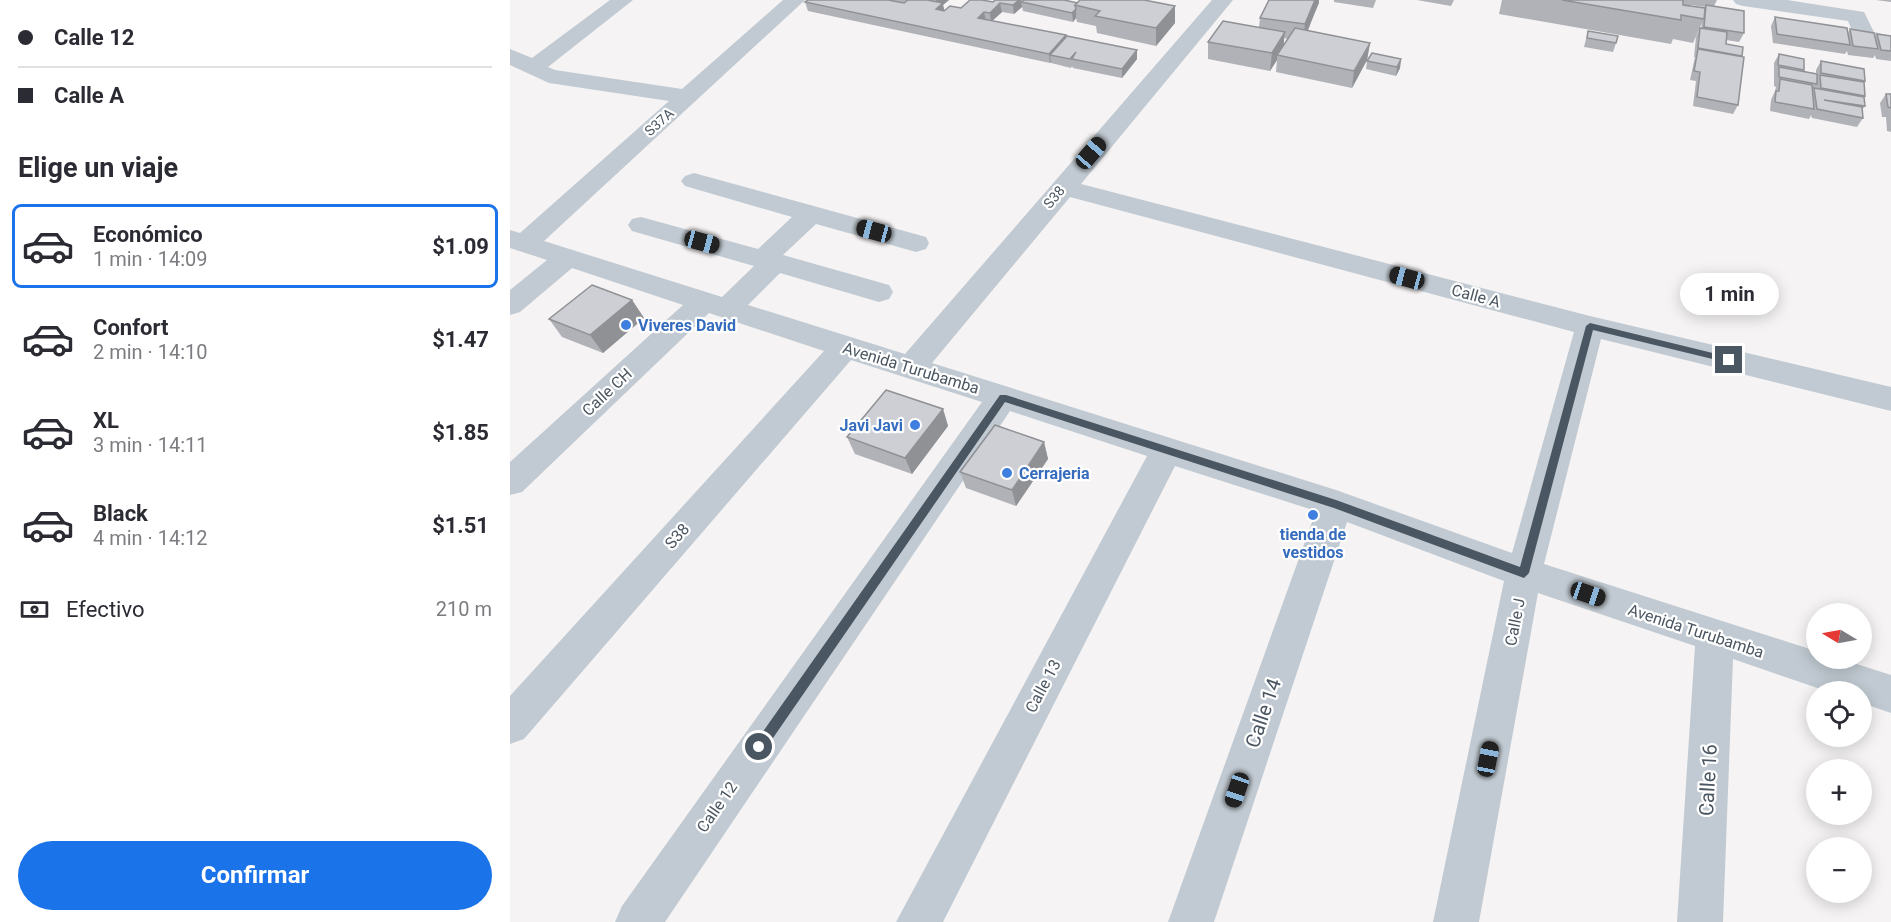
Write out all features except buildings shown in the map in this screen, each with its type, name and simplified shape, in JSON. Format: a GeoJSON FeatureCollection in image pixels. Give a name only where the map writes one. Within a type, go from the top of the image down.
{"type":"FeatureCollection","features":[{"type":"Feature","properties":{"kind":"street"},"geometry":{"type":"LineString","coordinates":[[533,68],[623,0]]}},
{"type":"Feature","properties":{"kind":"street","name":"S37A"},"geometry":{"type":"LineString","coordinates":[[517,242],[687,97],[795,0]]}},
{"type":"Feature","properties":{"kind":"street","name":"S38"},"geometry":{"type":"LineString","coordinates":[[911,368],[1062,187],[1223,0]]}},
{"type":"Feature","properties":{"kind":"street"},"geometry":{"type":"LineString","coordinates":[[1743,0],[1854,15],[1858,17],[1865,37],[1891,42]]}},
{"type":"Feature","properties":{"kind":"street"},"geometry":{"type":"LineString","coordinates":[[510,56],[549,76],[687,97]]}},
{"type":"Feature","properties":{"kind":"street"},"geometry":{"type":"LineString","coordinates":[[694,181],[915,243]]}},
{"type":"Feature","properties":{"kind":"street","name":"Calle A"},"geometry":{"type":"LineString","coordinates":[[1062,187],[1590,326],[1891,399]]}},
{"type":"Feature","properties":{"kind":"street","name":"Calle CH"},"geometry":{"type":"LineString","coordinates":[[510,482],[769,261],[811,214]]}},
{"type":"Feature","properties":{"kind":"street"},"geometry":{"type":"LineString","coordinates":[[641,225],[879,292]]}},
{"type":"Feature","properties":{"kind":"street","name":"Avenida Turubamba"},"geometry":{"type":"LineString","coordinates":[[517,242],[1336,504],[1524,573],[1891,694]]}},
{"type":"Feature","properties":{"kind":"street"},"geometry":{"type":"LineString","coordinates":[[510,305],[567,258]]}},
{"type":"Feature","properties":{"kind":"street","name":"Calle J"},"geometry":{"type":"LineString","coordinates":[[1456,922],[1524,573],[1590,326]]}},
{"type":"Feature","properties":{"kind":"street","name":"S38"},"geometry":{"type":"LineString","coordinates":[[510,725],[845,348]]}},
{"type":"Feature","properties":{"kind":"street","name":"Calle 12"},"geometry":{"type":"LineString","coordinates":[[638,922],[1003,398]]}},
{"type":"Feature","properties":{"kind":"street","name":"Calle 13"},"geometry":{"type":"LineString","coordinates":[[919,922],[1167,450]]}},
{"type":"Feature","properties":{"kind":"street","name":"Calle 14"},"geometry":{"type":"LineString","coordinates":[[1191,922],[1336,504]]}},
{"type":"Feature","properties":{"kind":"street","name":"Calle 16"},"geometry":{"type":"LineString","coordinates":[[1700,922],[1715,637]]}},
{"type":"Feature","properties":{"kind":"place","name":"Viveres David"},"geometry":{"type":"Point","coordinates":[626,325]}},
{"type":"Feature","properties":{"kind":"place","name":"Javi Javi"},"geometry":{"type":"Point","coordinates":[915,425]}},
{"type":"Feature","properties":{"kind":"place","name":"Cerrajeria"},"geometry":{"type":"Point","coordinates":[1007,473]}},
{"type":"Feature","properties":{"kind":"place","name":"tienda de vestidos"},"geometry":{"type":"Point","coordinates":[1313,515]}},
{"type":"Feature","properties":{"kind":"route"},"geometry":{"type":"LineString","coordinates":[[759,747],[1003,398],[1336,504],[1524,573],[1590,326],[1729,360]]}}]}
